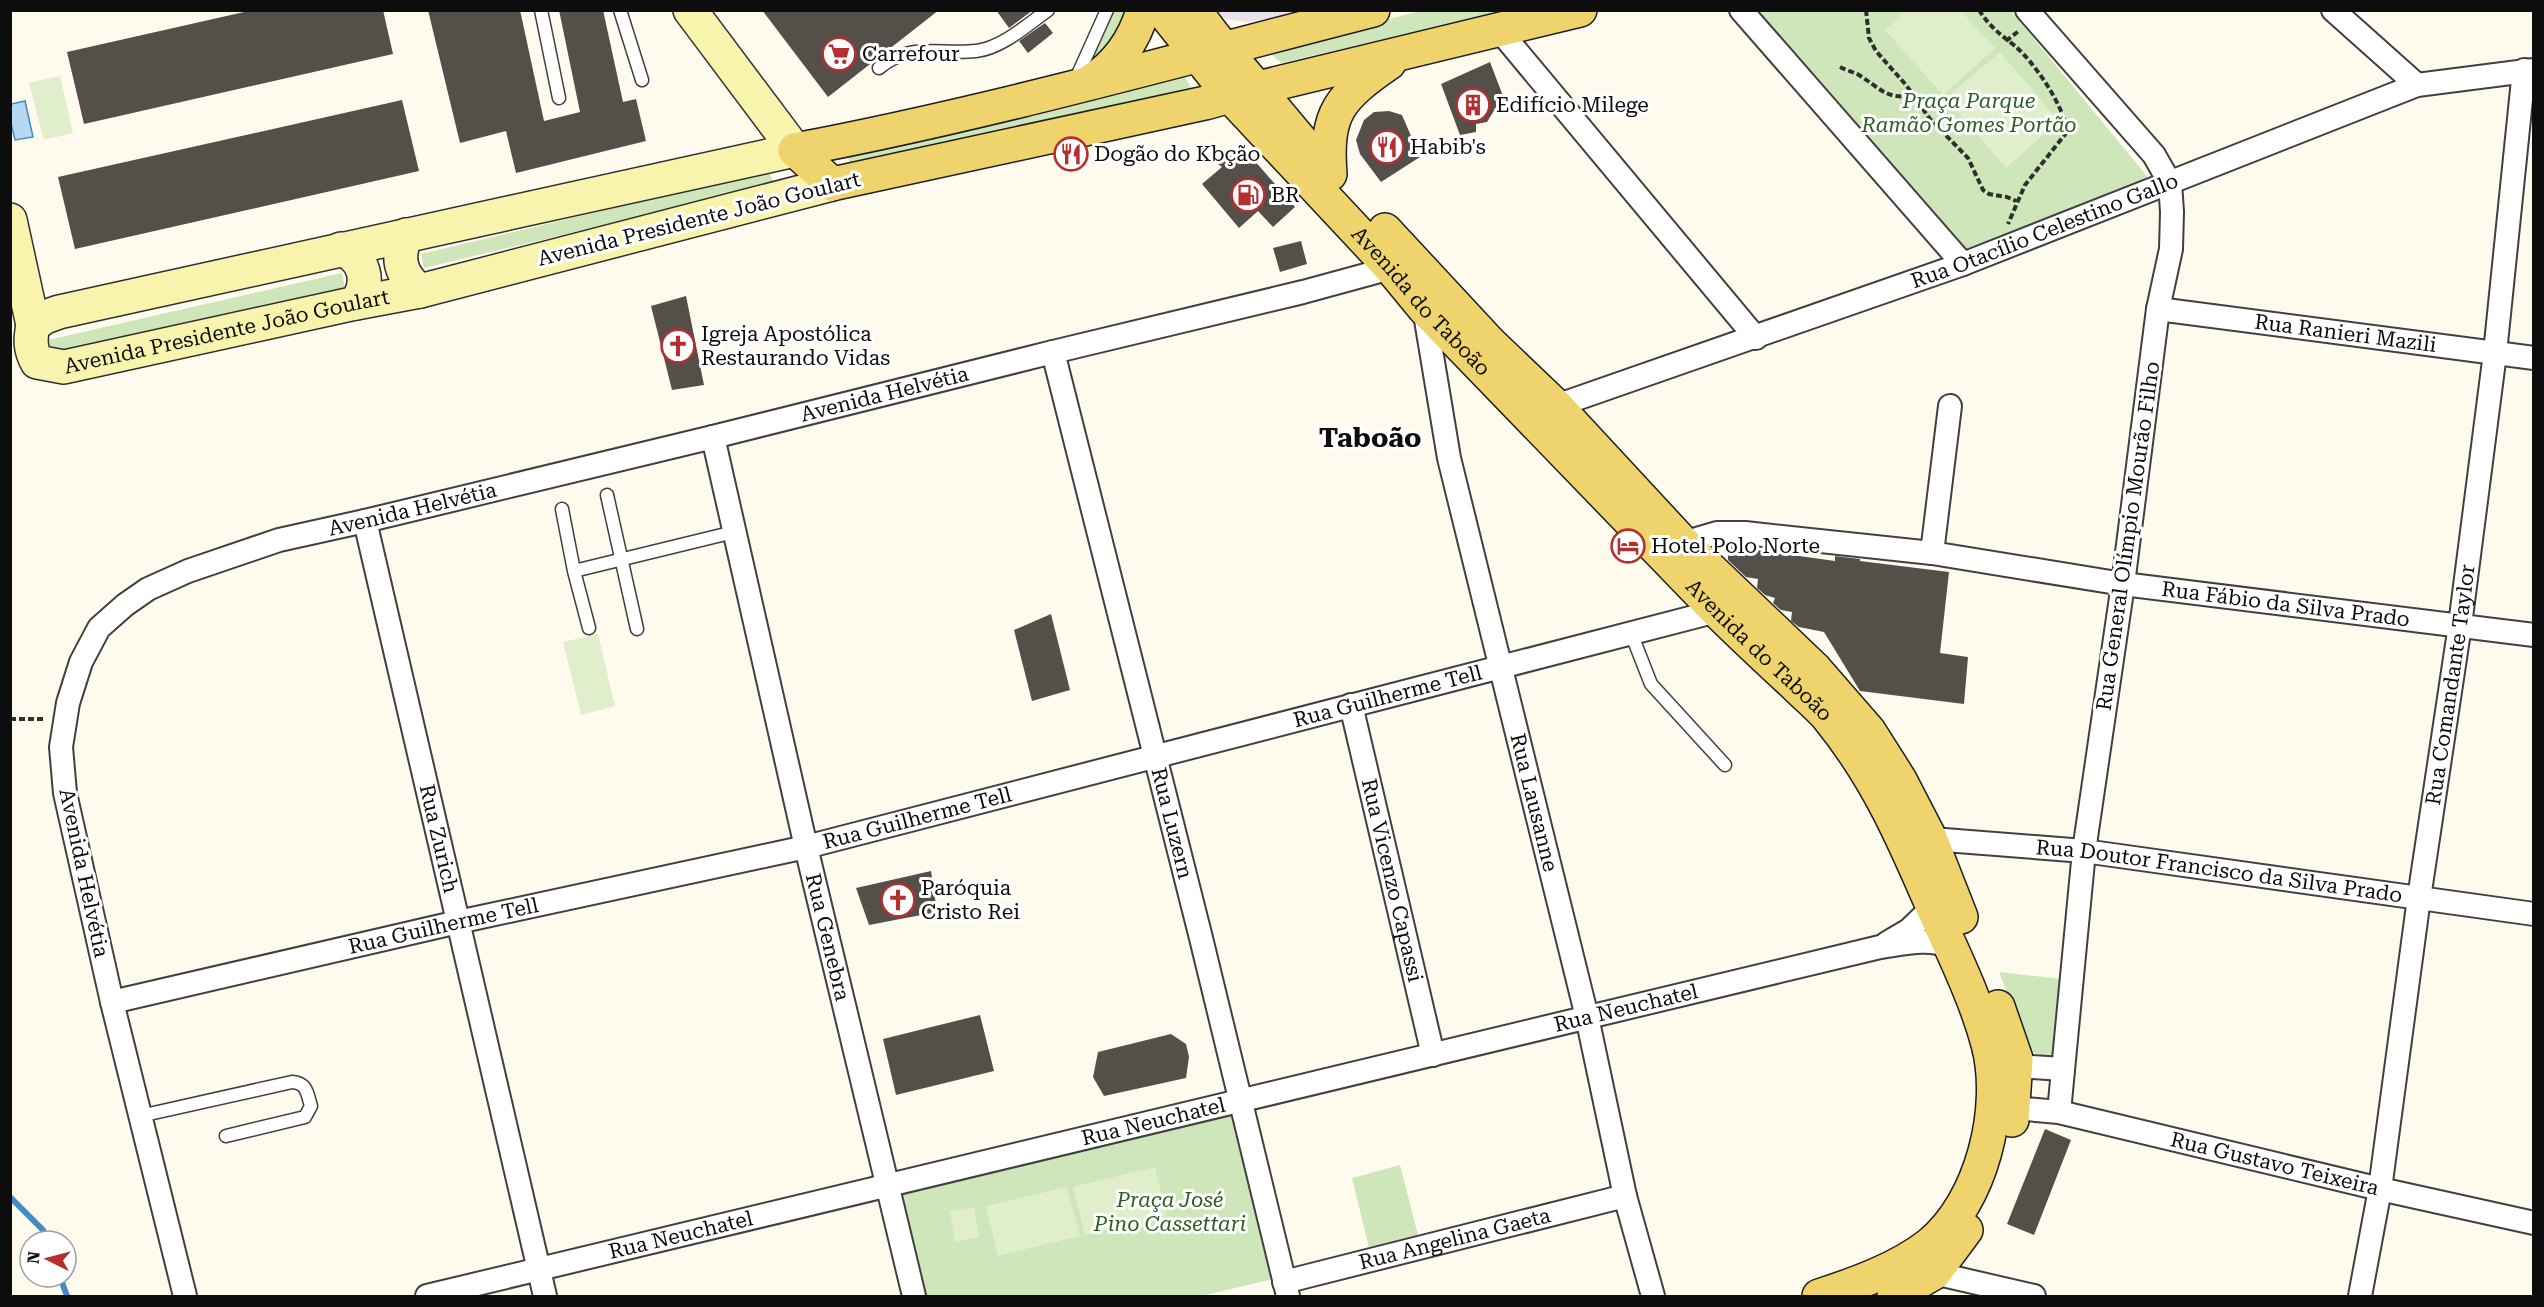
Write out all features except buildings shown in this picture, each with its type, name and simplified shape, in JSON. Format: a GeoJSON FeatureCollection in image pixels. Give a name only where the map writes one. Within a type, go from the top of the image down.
{"type":"FeatureCollection","features":[{"type":"Feature","properties":{"kind":"main road"},"geometry":{"type":"LineString","coordinates":[[1078,86],[1107,69],[1128,46],[1143,10]]}},
{"type":"Feature","properties":{"kind":"main road","name":"Avenida do Taboão"},"geometry":{"type":"LineString","coordinates":[[1162,10],[1210,53],[1400,261],[1556,406],[1683,543],[1815,669],[1869,731],[1900,780],[1933,907],[1989,1046],[1993,1086],[1991,1127],[1979,1173],[1958,1213],[1931,1244],[1899,1264],[1850,1286],[1819,1296]]}},
{"type":"Feature","properties":{"kind":"main road","name":"Avenida do Taboão"},"geometry":{"type":"LineString","coordinates":[[1194,10],[1210,53]]}},
{"type":"Feature","properties":{"kind":"main road","name":"Avenida Presidente João Goulart"},"geometry":{"type":"LineString","coordinates":[[795,150],[854,139],[1078,86],[1373,10]]}},
{"type":"Feature","properties":{"kind":"main road","name":"Avenida Presidente João Goulart"},"geometry":{"type":"LineString","coordinates":[[832,184],[1244,92],[1580,10]]}},
{"type":"Feature","properties":{"kind":"main road"},"geometry":{"type":"LineString","coordinates":[[1329,174],[1327,143],[1333,121],[1343,99],[1360,84],[1405,53]]}},
{"type":"Feature","properties":{"kind":"main road","name":"Avenida do Taboão"},"geometry":{"type":"LineString","coordinates":[[1244,92],[1329,174],[1400,261],[1424,308],[1717,611],[1825,713],[1854,751],[1884,798],[1916,838],[1994,997],[2016,1059],[2014,1108],[2004,1158],[1987,1199],[1934,1273],[1894,1296]]}},
{"type":"Feature","properties":{"kind":"main road"},"geometry":{"type":"LineString","coordinates":[[795,150],[832,184]]}},
{"type":"Feature","properties":{"kind":"street"},"geometry":{"type":"LineString","coordinates":[[690,10],[795,150]]}},
{"type":"Feature","properties":{"kind":"street"},"geometry":{"type":"LineString","coordinates":[[1740,10],[1963,264]]}},
{"type":"Feature","properties":{"kind":"street","name":"Rua General Olímpio Mourão Filho"},"geometry":{"type":"LineString","coordinates":[[2027,10],[2154,155],[2170,183],[2172,212],[2171,249],[2157,309],[2123,584],[2084,851],[2059,1112]]}},
{"type":"Feature","properties":{"kind":"street"},"geometry":{"type":"LineString","coordinates":[[2333,10],[2417,85]]}},
{"type":"Feature","properties":{"kind":"street"},"geometry":{"type":"LineString","coordinates":[[1499,30],[1756,338]]}},
{"type":"Feature","properties":{"kind":"street","name":"Rua Otacílio Celestino Gallo"},"geometry":{"type":"LineString","coordinates":[[1556,406],[1963,264],[2417,85],[2529,70]]}},
{"type":"Feature","properties":{"kind":"street","name":"Rua Comandante Taylor"},"geometry":{"type":"LineString","coordinates":[[2360,1296],[2379,1189],[2460,625],[2529,70]]}},
{"type":"Feature","properties":{"kind":"street","name":"Avenida Presidente João Goulart"},"geometry":{"type":"LineString","coordinates":[[795,150],[59,312],[33,325],[32,352],[37,362],[64,367],[420,291],[832,184]]}},
{"type":"Feature","properties":{"kind":"street"},"geometry":{"type":"LineString","coordinates":[[10,220],[33,325]]}},
{"type":"Feature","properties":{"kind":"street"},"geometry":{"type":"LineString","coordinates":[[406,235],[401,246],[400,262],[406,278],[420,291]]}},
{"type":"Feature","properties":{"kind":"street"},"geometry":{"type":"LineString","coordinates":[[341,249],[357,259],[365,275],[363,292],[356,303]]}},
{"type":"Feature","properties":{"kind":"street","name":"Avenida Helvétia"},"geometry":{"type":"LineString","coordinates":[[185,1296],[111,1002],[65,793],[61,747],[68,703],[81,663],[99,628],[148,590],[188,571],[279,540],[713,437],[1053,351],[1303,292],[1400,261]]}},
{"type":"Feature","properties":{"kind":"street","name":"Rua Lausanne"},"geometry":{"type":"LineString","coordinates":[[1424,308],[1449,458],[1587,1017],[1625,1196],[1653,1296]]}},
{"type":"Feature","properties":{"kind":"street","name":"Rua Ranieri Mazili"},"geometry":{"type":"LineString","coordinates":[[2157,309],[2534,358]]}},
{"type":"Feature","properties":{"kind":"street","name":"Rua Luzern"},"geometry":{"type":"LineString","coordinates":[[1053,351],[1286,1289]]}},
{"type":"Feature","properties":{"kind":"street"},"geometry":{"type":"LineString","coordinates":[[1932,553],[1950,405]]}},
{"type":"Feature","properties":{"kind":"street","name":"Rua Genebra"},"geometry":{"type":"LineString","coordinates":[[713,437],[806,847],[914,1296]]}},
{"type":"Feature","properties":{"kind":"street","name":"Rua Zurich"},"geometry":{"type":"LineString","coordinates":[[364,521],[545,1296]]}},
{"type":"Feature","properties":{"kind":"street","name":"Rua Fábio da Silva Prado"},"geometry":{"type":"LineString","coordinates":[[1683,543],[1717,533],[1745,533],[1932,553],[2123,584],[2534,635]]}},
{"type":"Feature","properties":{"kind":"street","name":"Rua Guilherme Tell"},"geometry":{"type":"LineString","coordinates":[[111,1002],[458,922],[806,847],[1717,611]]}},
{"type":"Feature","properties":{"kind":"street","name":"Rua Vicenzo Capassi"},"geometry":{"type":"LineString","coordinates":[[1351,705],[1433,1055]]}},
{"type":"Feature","properties":{"kind":"street","name":"Rua Doutor Francisco da Silva Prado"},"geometry":{"type":"LineString","coordinates":[[1916,838],[2084,851],[2534,914]]}},
{"type":"Feature","properties":{"kind":"street","name":"Rua Neuchatel"},"geometry":{"type":"LineString","coordinates":[[1880,947],[1909,930],[1933,907]]}},
{"type":"Feature","properties":{"kind":"street","name":"Rua Neuchatel"},"geometry":{"type":"LineString","coordinates":[[427,1296],[1880,947],[1915,942],[1943,943],[1950,947]]}},
{"type":"Feature","properties":{"kind":"street"},"geometry":{"type":"LineString","coordinates":[[2015,1066],[2063,1069]]}},
{"type":"Feature","properties":{"kind":"street","name":"Rua Gustavo Teixeira"},"geometry":{"type":"LineString","coordinates":[[2014,1108],[2059,1112],[2379,1189],[2534,1222]]}},
{"type":"Feature","properties":{"kind":"street","name":"Rua Angelina Gaeta"},"geometry":{"type":"LineString","coordinates":[[1286,1289],[1625,1196]]}},
{"type":"Feature","properties":{"kind":"street"},"geometry":{"type":"LineString","coordinates":[[1934,1273],[2034,1296]]}},
{"type":"Feature","properties":{"kind":"lane"},"geometry":{"type":"LineString","coordinates":[[541,10],[559,98]]}},
{"type":"Feature","properties":{"kind":"lane"},"geometry":{"type":"LineString","coordinates":[[620,10],[642,80]]}},
{"type":"Feature","properties":{"kind":"lane"},"geometry":{"type":"LineString","coordinates":[[879,68],[888,60],[914,50],[977,51],[997,45],[1048,10]]}},
{"type":"Feature","properties":{"kind":"lane"},"geometry":{"type":"LineString","coordinates":[[1078,86],[1107,10]]}},
{"type":"Feature","properties":{"kind":"lane"},"geometry":{"type":"LineString","coordinates":[[607,495],[637,629]]}},
{"type":"Feature","properties":{"kind":"lane"},"geometry":{"type":"LineString","coordinates":[[562,509],[574,571],[589,628]]}},
{"type":"Feature","properties":{"kind":"lane"},"geometry":{"type":"LineString","coordinates":[[574,571],[734,532]]}},
{"type":"Feature","properties":{"kind":"lane"},"geometry":{"type":"LineString","coordinates":[[1631,633],[1651,684],[1725,765]]}},
{"type":"Feature","properties":{"kind":"lane"},"geometry":{"type":"LineString","coordinates":[[140,1116],[292,1082],[300,1083],[305,1087],[311,1106],[305,1117],[226,1136]]}},
{"type":"Feature","properties":{"kind":"path"},"geometry":{"type":"LineString","coordinates":[[1866,10],[1869,38],[1876,51],[1930,120],[1968,158],[1983,190],[1989,194],[2007,196],[2016,201],[2028,179],[2067,132],[2067,121],[2061,106],[2041,77],[2016,47],[1994,30],[1979,10]]}},
{"type":"Feature","properties":{"kind":"path"},"geometry":{"type":"LineString","coordinates":[[1840,67],[1858,75],[1881,93],[1902,97],[1912,96]]}},
{"type":"Feature","properties":{"kind":"path"},"geometry":{"type":"LineString","coordinates":[[10,719],[65,718]]}},
{"type":"Feature","properties":{"kind":"shaded area"},"geometry":{"type":"Polygon","coordinates":[[[1211,11],[1304,11],[1246,22],[1225,19],[1211,11]]]}},
{"type":"Feature","properties":{"kind":"green space"},"geometry":{"type":"Polygon","coordinates":[[[1906,10],[1961,11],[1995,48],[1943,95],[1885,30],[1906,10]]]}},
{"type":"Feature","properties":{"kind":"green space"},"geometry":{"type":"Polygon","coordinates":[[[1111,11],[1132,11],[1106,54],[1088,60],[1111,11]]]}},
{"type":"Feature","properties":{"kind":"green space"},"geometry":{"type":"Polygon","coordinates":[[[1420,11],[1504,11],[1281,63],[1268,51],[1420,11]]]}},
{"type":"Feature","properties":{"kind":"green space","name":"Praça Parque Ramão Gomes Portão"},"geometry":{"type":"Polygon","coordinates":[[[1747,11],[2011,11],[2151,181],[1962,252],[1747,11]]]}},
{"type":"Feature","properties":{"kind":"green space"},"geometry":{"type":"Polygon","coordinates":[[[2000,52],[2059,121],[2006,168],[1946,98],[2000,52]]]}},
{"type":"Feature","properties":{"kind":"green space"},"geometry":{"type":"Polygon","coordinates":[[[1183,73],[1193,92],[852,175],[848,155],[1183,73]]]}},
{"type":"Feature","properties":{"kind":"green space"},"geometry":{"type":"Polygon","coordinates":[[[60,76],[73,133],[44,140],[29,83],[60,76]]]}},
{"type":"Feature","properties":{"kind":"green space"},"geometry":{"type":"Polygon","coordinates":[[[768,171],[775,184],[424,268],[421,254],[768,171]]]}},
{"type":"Feature","properties":{"kind":"green space"},"geometry":{"type":"Polygon","coordinates":[[[342,273],[345,288],[52,355],[48,340],[342,273]]]}},
{"type":"Feature","properties":{"kind":"green space"},"geometry":{"type":"Polygon","coordinates":[[[598,634],[615,706],[581,715],[563,642],[598,634]]]}},
{"type":"Feature","properties":{"kind":"green space"},"geometry":{"type":"Polygon","coordinates":[[[1999,972],[2062,979],[2052,1060],[2030,1051],[1999,972]]]}},
{"type":"Feature","properties":{"kind":"green space","name":"Praça José Pino Cassettari"},"geometry":{"type":"Polygon","coordinates":[[[1233,1111],[1273,1279],[1201,1296],[922,1296],[898,1190],[1233,1111]]]}},
{"type":"Feature","properties":{"kind":"green space"},"geometry":{"type":"Polygon","coordinates":[[[1400,1165],[1420,1243],[1371,1256],[1352,1178],[1400,1165]]]}},
{"type":"Feature","properties":{"kind":"green space"},"geometry":{"type":"Polygon","coordinates":[[[1155,1167],[1167,1215],[1085,1235],[1073,1187],[1155,1167]]]}},
{"type":"Feature","properties":{"kind":"green space"},"geometry":{"type":"Polygon","coordinates":[[[1067,1187],[1080,1236],[998,1256],[986,1206],[1067,1187]]]}},
{"type":"Feature","properties":{"kind":"green space"},"geometry":{"type":"Polygon","coordinates":[[[974,1207],[979,1237],[955,1242],[950,1211],[974,1207]]]}},
{"type":"Feature","properties":{"kind":"water"},"geometry":{"type":"Polygon","coordinates":[[[25,101],[33,137],[15,140],[11,123],[11,104],[25,101]]]}},
{"type":"Feature","properties":{"kind":"waterway"},"geometry":{"type":"LineString","coordinates":[[10,1197],[42,1229]]}},
{"type":"Feature","properties":{"kind":"waterway"},"geometry":{"type":"LineString","coordinates":[[64,1289],[67,1296]]}},
{"type":"Feature","properties":{"kind":"place","name":"Carrefour"},"geometry":{"type":"Point","coordinates":[839,54]}},
{"type":"Feature","properties":{"kind":"place","name":"Edifício Milege"},"geometry":{"type":"Point","coordinates":[1473,105]}},
{"type":"Feature","properties":{"kind":"place","name":"Habib's"},"geometry":{"type":"Point","coordinates":[1387,147]}},
{"type":"Feature","properties":{"kind":"place","name":"Dogão do Kbção"},"geometry":{"type":"Point","coordinates":[1071,154]}},
{"type":"Feature","properties":{"kind":"place","name":"BR"},"geometry":{"type":"Point","coordinates":[1248,195]}},
{"type":"Feature","properties":{"kind":"place","name":"Igreja Apostólica Restaurando Vidas"},"geometry":{"type":"Point","coordinates":[678,346]}},
{"type":"Feature","properties":{"kind":"place","name":"Hotel Polo Norte"},"geometry":{"type":"Point","coordinates":[1628,546]}},
{"type":"Feature","properties":{"kind":"place","name":"Paróquia Cristo Rei"},"geometry":{"type":"Point","coordinates":[898,900]}},
{"type":"Feature","properties":{"kind":"district","name":"Taboão"},"geometry":{"type":"Point","coordinates":[1370,438]}}]}
